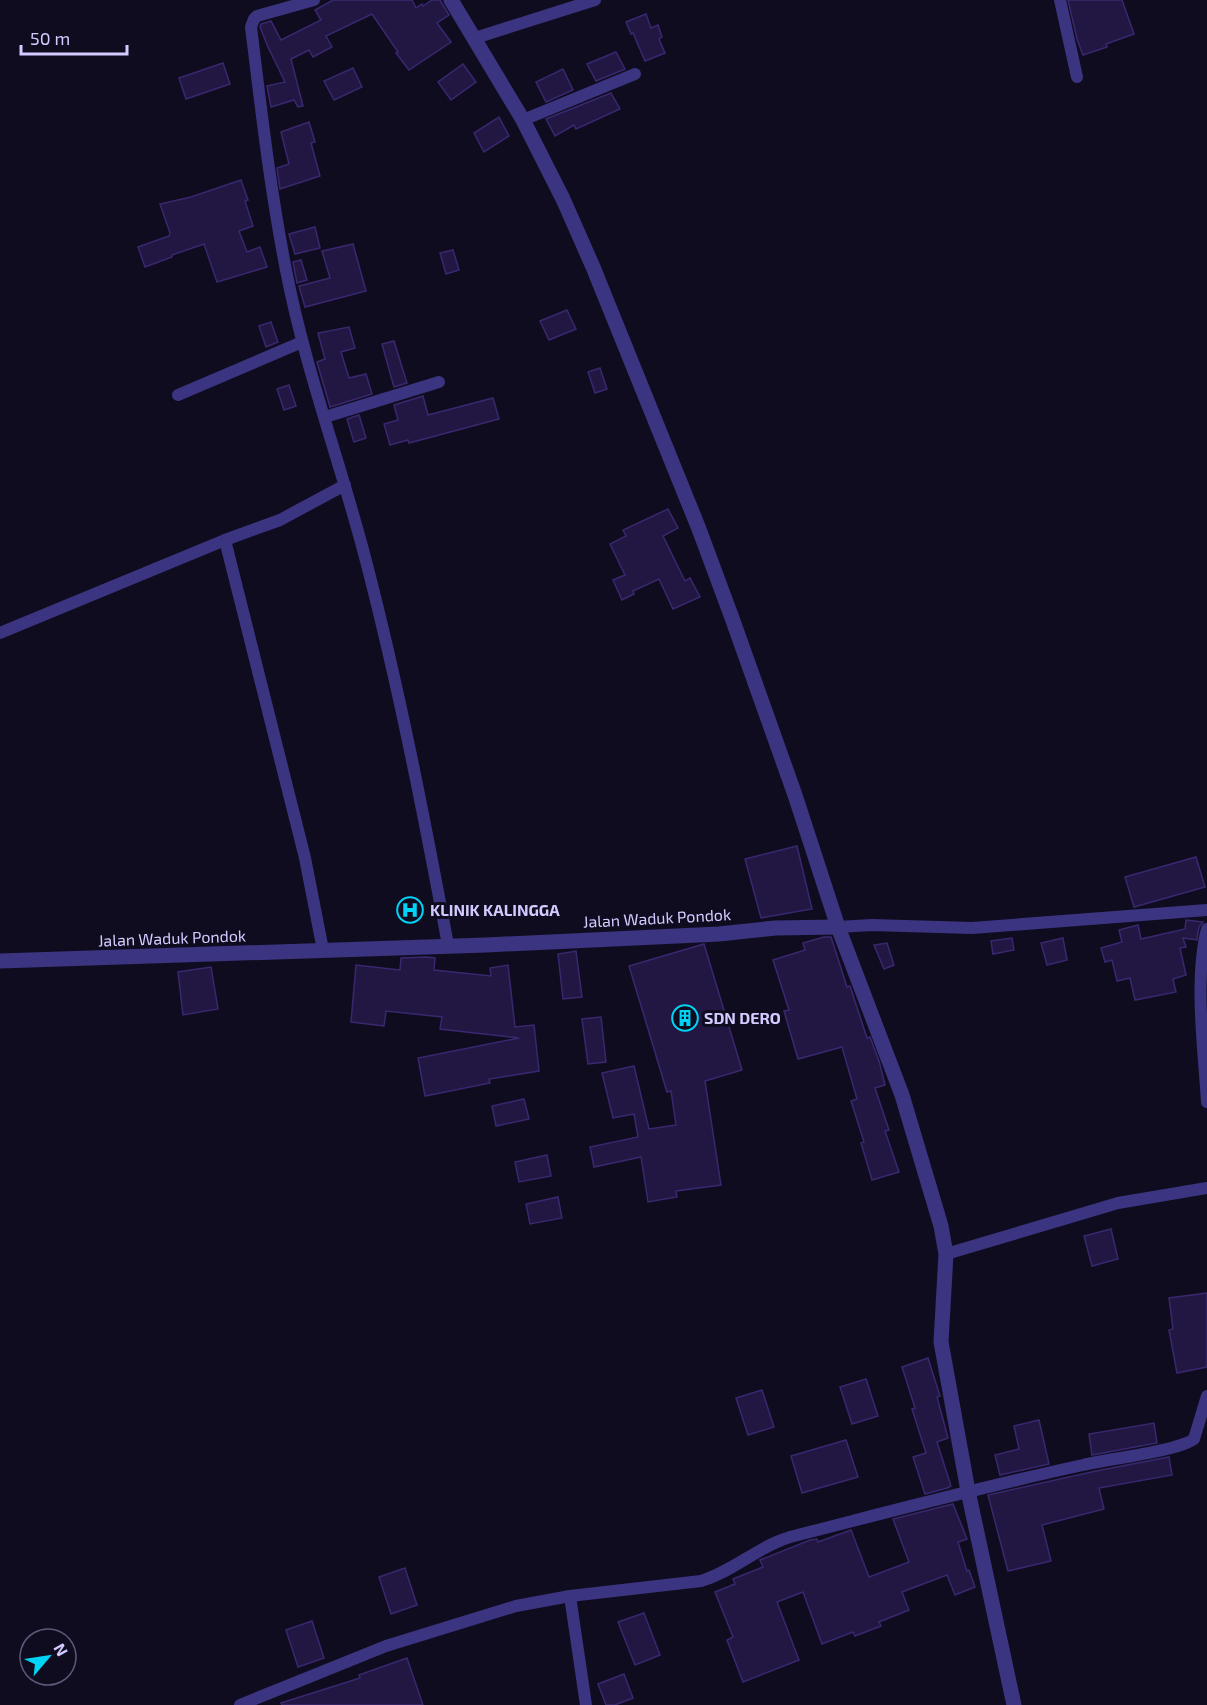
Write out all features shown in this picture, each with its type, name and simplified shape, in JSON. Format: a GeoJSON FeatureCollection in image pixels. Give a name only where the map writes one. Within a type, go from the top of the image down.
{"type":"FeatureCollection","features":[{"type":"Feature","properties":{"kind":"street"},"geometry":{"type":"LineString","coordinates":[[315,0],[257,16],[251,27],[274,201],[302,342],[345,485],[386,643],[428,835],[448,945]]}},
{"type":"Feature","properties":{"kind":"street"},"geometry":{"type":"LineString","coordinates":[[451,0],[476,38],[523,120],[593,267],[699,528],[795,795],[838,927],[902,1095],[941,1226],[946,1254],[941,1342],[968,1491],[1014,1705]]}},
{"type":"Feature","properties":{"kind":"street"},"geometry":{"type":"LineString","coordinates":[[476,38],[595,0]]}},
{"type":"Feature","properties":{"kind":"street"},"geometry":{"type":"LineString","coordinates":[[1060,0],[1077,77]]}},
{"type":"Feature","properties":{"kind":"street"},"geometry":{"type":"LineString","coordinates":[[523,120],[635,74]]}},
{"type":"Feature","properties":{"kind":"street"},"geometry":{"type":"LineString","coordinates":[[178,395],[302,342]]}},
{"type":"Feature","properties":{"kind":"street"},"geometry":{"type":"LineString","coordinates":[[325,417],[438,382]]}},
{"type":"Feature","properties":{"kind":"street"},"geometry":{"type":"LineString","coordinates":[[0,633],[225,540],[280,520],[345,485]]}},
{"type":"Feature","properties":{"kind":"street"},"geometry":{"type":"LineString","coordinates":[[225,540],[305,858],[323,950]]}},
{"type":"Feature","properties":{"kind":"street","name":"Jalan Waduk Pondok"},"geometry":{"type":"LineString","coordinates":[[0,962],[719,934],[775,928],[872,925],[972,928],[1207,910]]}},
{"type":"Feature","properties":{"kind":"street"},"geometry":{"type":"LineString","coordinates":[[1207,929],[1202,970],[1207,1102]]}},
{"type":"Feature","properties":{"kind":"street"},"geometry":{"type":"LineString","coordinates":[[946,1254],[1118,1203],[1207,1188]]}},
{"type":"Feature","properties":{"kind":"street"},"geometry":{"type":"LineString","coordinates":[[240,1705],[386,1646],[516,1606],[570,1596],[701,1581],[715,1577],[771,1543],[968,1491],[1191,1442],[1196,1434],[1207,1396]]}},
{"type":"Feature","properties":{"kind":"street"},"geometry":{"type":"LineString","coordinates":[[570,1596],[586,1705]]}},
{"type":"Feature","properties":{"kind":"building"},"geometry":{"type":"Polygon","coordinates":[[[333,0],[412,0],[416,8],[432,0],[440,0],[449,15],[437,23],[451,42],[409,70],[372,14],[326,36],[332,47],[313,57],[309,50],[291,59],[303,106],[298,107],[294,100],[271,107],[267,86],[285,82],[268,47],[260,27],[261,24],[271,21],[281,40],[321,20],[315,10],[333,0]]]}},
{"type":"Feature","properties":{"kind":"building"},"geometry":{"type":"Polygon","coordinates":[[[1068,0],[1122,0],[1134,34],[1083,55],[1068,0]]]}},
{"type":"Feature","properties":{"kind":"building"},"geometry":{"type":"Polygon","coordinates":[[[646,14],[651,28],[658,25],[662,37],[659,39],[665,53],[645,61],[626,22],[646,14]]]}},
{"type":"Feature","properties":{"kind":"building"},"geometry":{"type":"Polygon","coordinates":[[[616,52],[625,69],[596,81],[587,64],[616,52]]]}},
{"type":"Feature","properties":{"kind":"building"},"geometry":{"type":"Polygon","coordinates":[[[223,63],[230,84],[186,99],[179,78],[223,63]]]}},
{"type":"Feature","properties":{"kind":"building"},"geometry":{"type":"Polygon","coordinates":[[[463,64],[476,82],[451,100],[438,82],[463,64]]]}},
{"type":"Feature","properties":{"kind":"building"},"geometry":{"type":"Polygon","coordinates":[[[353,68],[362,87],[334,100],[324,81],[353,68]]]}},
{"type":"Feature","properties":{"kind":"building"},"geometry":{"type":"Polygon","coordinates":[[[563,69],[573,90],[546,102],[536,82],[563,69]]]}},
{"type":"Feature","properties":{"kind":"building"},"geometry":{"type":"Polygon","coordinates":[[[611,93],[620,109],[576,129],[574,125],[555,136],[546,119],[611,93]]]}},
{"type":"Feature","properties":{"kind":"building"},"geometry":{"type":"Polygon","coordinates":[[[499,117],[509,136],[484,152],[474,133],[499,117]]]}},
{"type":"Feature","properties":{"kind":"building"},"geometry":{"type":"Polygon","coordinates":[[[309,122],[315,142],[311,143],[320,176],[280,189],[277,168],[289,164],[281,132],[309,122]]]}},
{"type":"Feature","properties":{"kind":"building"},"geometry":{"type":"Polygon","coordinates":[[[241,180],[253,226],[239,231],[247,252],[260,247],[267,267],[217,282],[204,244],[145,267],[138,247],[169,236],[170,233],[160,204],[191,197],[241,180]]]}},
{"type":"Feature","properties":{"kind":"building"},"geometry":{"type":"Polygon","coordinates":[[[315,227],[320,248],[295,254],[289,234],[315,227]]]}},
{"type":"Feature","properties":{"kind":"building"},"geometry":{"type":"Polygon","coordinates":[[[353,244],[366,291],[305,307],[299,286],[330,278],[322,251],[353,244]]]}},
{"type":"Feature","properties":{"kind":"building"},"geometry":{"type":"Polygon","coordinates":[[[453,250],[459,270],[446,274],[440,253],[453,250]]]}},
{"type":"Feature","properties":{"kind":"building"},"geometry":{"type":"Polygon","coordinates":[[[301,260],[307,280],[297,283],[293,262],[301,260]]]}},
{"type":"Feature","properties":{"kind":"building"},"geometry":{"type":"Polygon","coordinates":[[[567,310],[576,329],[549,340],[540,321],[567,310]]]}},
{"type":"Feature","properties":{"kind":"building"},"geometry":{"type":"Polygon","coordinates":[[[271,322],[278,342],[266,347],[259,326],[271,322]]]}},
{"type":"Feature","properties":{"kind":"building"},"geometry":{"type":"Polygon","coordinates":[[[349,327],[355,348],[341,352],[349,378],[366,374],[372,394],[330,407],[317,362],[325,359],[318,333],[349,327]]]}},
{"type":"Feature","properties":{"kind":"building"},"geometry":{"type":"Polygon","coordinates":[[[394,341],[407,383],[394,387],[382,344],[394,341]]]}},
{"type":"Feature","properties":{"kind":"building"},"geometry":{"type":"Polygon","coordinates":[[[600,368],[607,389],[595,393],[588,372],[600,368]]]}},
{"type":"Feature","properties":{"kind":"building"},"geometry":{"type":"Polygon","coordinates":[[[289,385],[296,406],[284,410],[277,389],[289,385]]]}},
{"type":"Feature","properties":{"kind":"building"},"geometry":{"type":"Polygon","coordinates":[[[423,396],[428,415],[493,398],[499,419],[409,443],[408,440],[390,445],[384,424],[398,420],[394,405],[423,396]]]}},
{"type":"Feature","properties":{"kind":"building"},"geometry":{"type":"Polygon","coordinates":[[[359,415],[366,438],[354,442],[347,419],[359,415]]]}},
{"type":"Feature","properties":{"kind":"building"},"geometry":{"type":"Polygon","coordinates":[[[668,509],[678,528],[663,536],[685,581],[690,578],[700,597],[673,609],[659,579],[633,591],[634,594],[622,600],[613,580],[625,575],[610,544],[626,536],[623,530],[668,509]]]}},
{"type":"Feature","properties":{"kind":"building"},"geometry":{"type":"Polygon","coordinates":[[[797,846],[812,909],[761,918],[745,859],[797,846]]]}},
{"type":"Feature","properties":{"kind":"building"},"geometry":{"type":"Polygon","coordinates":[[[1196,857],[1205,887],[1134,907],[1125,877],[1196,857]]]}},
{"type":"Feature","properties":{"kind":"building"},"geometry":{"type":"Polygon","coordinates":[[[1186,920],[1203,922],[1199,927],[1197,940],[1183,938],[1186,947],[1180,948],[1186,975],[1173,979],[1176,992],[1135,1000],[1130,978],[1117,981],[1112,960],[1105,962],[1101,948],[1122,942],[1119,930],[1138,925],[1141,939],[1185,929],[1186,920]]]}},
{"type":"Feature","properties":{"kind":"building"},"geometry":{"type":"Polygon","coordinates":[[[831,937],[847,987],[850,986],[867,1038],[870,1037],[879,1061],[885,1085],[875,1088],[889,1130],[885,1131],[899,1172],[872,1180],[861,1143],[864,1142],[851,1101],[857,1099],[842,1047],[798,1059],[784,1011],[789,1010],[773,960],[805,950],[803,943],[831,937]]]}},
{"type":"Feature","properties":{"kind":"building"},"geometry":{"type":"Polygon","coordinates":[[[1012,938],[1014,950],[993,954],[991,941],[1012,938]]]}},
{"type":"Feature","properties":{"kind":"building"},"geometry":{"type":"Polygon","coordinates":[[[1063,938],[1067,960],[1047,965],[1041,943],[1063,938]]]}},
{"type":"Feature","properties":{"kind":"building"},"geometry":{"type":"Polygon","coordinates":[[[887,943],[894,965],[884,969],[874,945],[887,943]]]}},
{"type":"Feature","properties":{"kind":"building"},"geometry":{"type":"Polygon","coordinates":[[[704,944],[742,1070],[705,1081],[721,1185],[676,1191],[677,1197],[648,1202],[641,1157],[594,1167],[590,1147],[638,1137],[634,1114],[613,1118],[602,1073],[634,1066],[649,1129],[676,1125],[671,1091],[667,1092],[629,966],[704,944]]]}},
{"type":"Feature","properties":{"kind":"building"},"geometry":{"type":"Polygon","coordinates":[[[576,951],[582,997],[563,999],[558,954],[576,951]]]}},
{"type":"Feature","properties":{"kind":"building"},"geometry":{"type":"Polygon","coordinates":[[[401,958],[435,958],[434,970],[491,976],[490,968],[508,965],[515,1027],[534,1025],[539,1071],[489,1079],[490,1083],[425,1096],[418,1058],[519,1038],[440,1029],[442,1017],[386,1011],[384,1026],[351,1022],[356,965],[400,970],[401,958]]]}},
{"type":"Feature","properties":{"kind":"building"},"geometry":{"type":"Polygon","coordinates":[[[211,967],[218,1009],[183,1015],[178,972],[211,967]]]}},
{"type":"Feature","properties":{"kind":"building"},"geometry":{"type":"Polygon","coordinates":[[[601,1017],[606,1062],[588,1064],[582,1019],[601,1017]]]}},
{"type":"Feature","properties":{"kind":"building"},"geometry":{"type":"Polygon","coordinates":[[[524,1099],[529,1119],[496,1126],[492,1106],[524,1099]]]}},
{"type":"Feature","properties":{"kind":"building"},"geometry":{"type":"Polygon","coordinates":[[[547,1155],[551,1176],[519,1182],[515,1162],[547,1155]]]}},
{"type":"Feature","properties":{"kind":"building"},"geometry":{"type":"Polygon","coordinates":[[[558,1197],[562,1218],[530,1224],[526,1204],[558,1197]]]}},
{"type":"Feature","properties":{"kind":"building"},"geometry":{"type":"Polygon","coordinates":[[[1111,1229],[1118,1259],[1092,1266],[1084,1236],[1111,1229]]]}},
{"type":"Feature","properties":{"kind":"building"},"geometry":{"type":"Polygon","coordinates":[[[1207,1293],[1207,1367],[1177,1373],[1169,1330],[1173,1329],[1169,1298],[1207,1293]]]}},
{"type":"Feature","properties":{"kind":"building"},"geometry":{"type":"Polygon","coordinates":[[[928,1358],[940,1396],[937,1397],[948,1438],[937,1442],[951,1486],[925,1494],[913,1457],[926,1453],[902,1367],[928,1358]]]}},
{"type":"Feature","properties":{"kind":"building"},"geometry":{"type":"Polygon","coordinates":[[[866,1379],[878,1416],[852,1424],[840,1387],[866,1379]]]}},
{"type":"Feature","properties":{"kind":"building"},"geometry":{"type":"Polygon","coordinates":[[[762,1390],[774,1427],[748,1435],[736,1398],[762,1390]]]}},
{"type":"Feature","properties":{"kind":"building"},"geometry":{"type":"Polygon","coordinates":[[[1039,1420],[1049,1464],[1000,1475],[995,1455],[1019,1449],[1014,1426],[1039,1420]]]}},
{"type":"Feature","properties":{"kind":"building"},"geometry":{"type":"Polygon","coordinates":[[[1154,1423],[1157,1443],[1092,1455],[1089,1434],[1154,1423]]]}},
{"type":"Feature","properties":{"kind":"building"},"geometry":{"type":"Polygon","coordinates":[[[846,1440],[858,1477],[802,1493],[791,1456],[846,1440]]]}},
{"type":"Feature","properties":{"kind":"building"},"geometry":{"type":"Polygon","coordinates":[[[1169,1457],[1172,1475],[1099,1488],[1104,1509],[1042,1525],[1051,1561],[1008,1571],[988,1495],[1169,1457]]]}},
{"type":"Feature","properties":{"kind":"building"},"geometry":{"type":"Polygon","coordinates":[[[953,1504],[967,1539],[958,1542],[967,1571],[969,1570],[975,1587],[955,1595],[947,1575],[902,1592],[909,1610],[879,1622],[881,1626],[855,1636],[853,1632],[822,1644],[803,1592],[777,1602],[799,1660],[743,1682],[727,1640],[733,1637],[715,1592],[735,1584],[733,1579],[763,1567],[760,1560],[810,1540],[817,1539],[818,1542],[851,1530],[869,1577],[909,1562],[893,1519],[953,1504]]]}},
{"type":"Feature","properties":{"kind":"building"},"geometry":{"type":"Polygon","coordinates":[[[405,1568],[417,1605],[391,1614],[379,1577],[405,1568]]]}},
{"type":"Feature","properties":{"kind":"building"},"geometry":{"type":"Polygon","coordinates":[[[644,1613],[660,1655],[635,1665],[618,1622],[644,1613]]]}},
{"type":"Feature","properties":{"kind":"building"},"geometry":{"type":"Polygon","coordinates":[[[312,1621],[324,1658],[298,1667],[286,1630],[312,1621]]]}},
{"type":"Feature","properties":{"kind":"building"},"geometry":{"type":"Polygon","coordinates":[[[407,1658],[423,1705],[282,1705],[281,1703],[360,1678],[359,1675],[407,1658]]]}},
{"type":"Feature","properties":{"kind":"building"},"geometry":{"type":"Polygon","coordinates":[[[624,1674],[633,1698],[615,1705],[606,1705],[598,1684],[624,1674]]]}},
{"type":"Feature","properties":{"kind":"place","name":"KLINIK KALINGGA"},"geometry":{"type":"Point","coordinates":[410,910]}},
{"type":"Feature","properties":{"kind":"place","name":"SDN DERO"},"geometry":{"type":"Point","coordinates":[685,1018]}}]}
